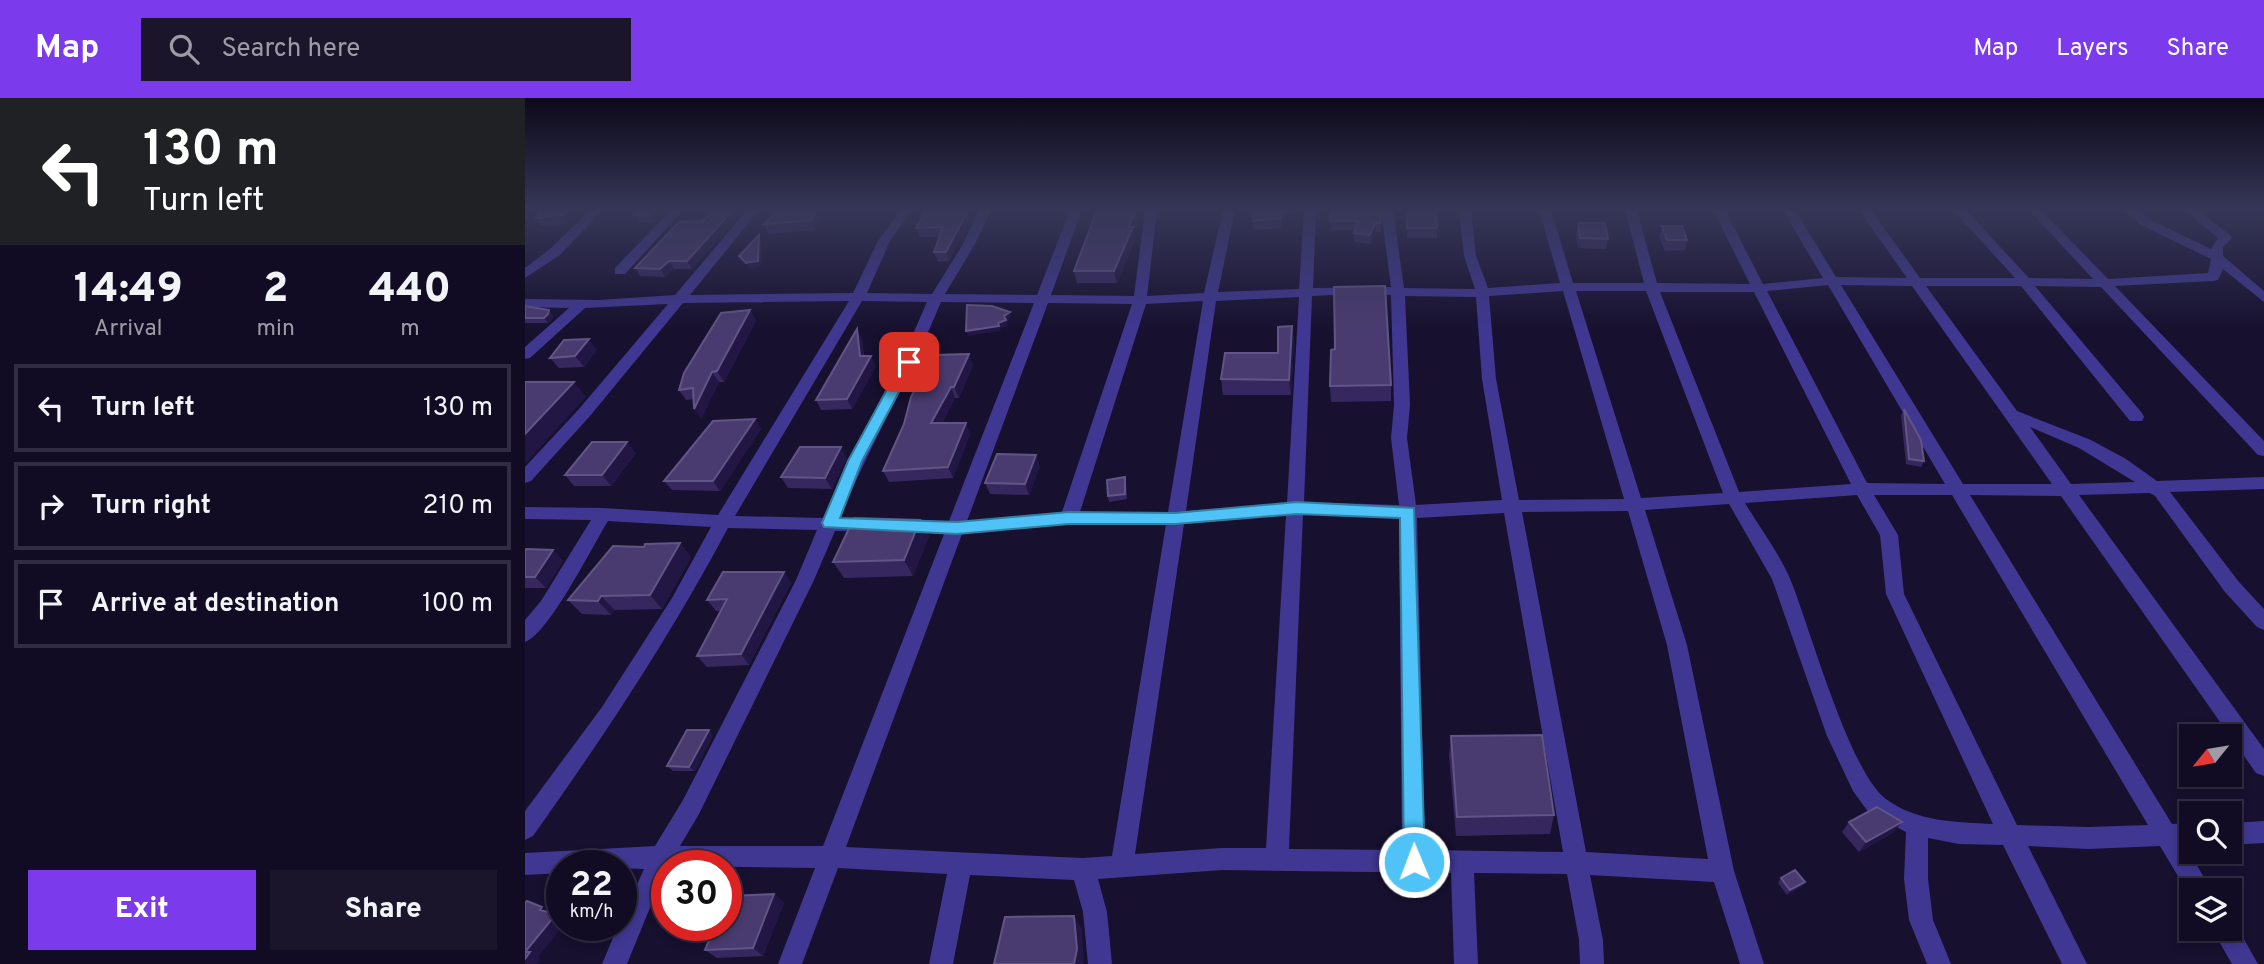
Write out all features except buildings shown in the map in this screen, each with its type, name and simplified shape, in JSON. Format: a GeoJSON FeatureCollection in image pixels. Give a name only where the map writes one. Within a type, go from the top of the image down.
{"type":"FeatureCollection","features":[{"type":"Feature","properties":{"kind":"street"},"geometry":{"type":"LineString","coordinates":[[525,274],[557,250]]}},
{"type":"Feature","properties":{"kind":"street"},"geometry":{"type":"LineString","coordinates":[[620,271],[639,250]]}},
{"type":"Feature","properties":{"kind":"street"},"geometry":{"type":"LineString","coordinates":[[525,477],[617,377],[719,250]]}},
{"type":"Feature","properties":{"kind":"street"},"geometry":{"type":"LineString","coordinates":[[525,829],[609,713],[679,603],[723,522],[857,297],[879,250]]}},
{"type":"Feature","properties":{"kind":"street"},"geometry":{"type":"LineString","coordinates":[[665,850],[697,795],[806,580],[855,461],[909,362],[935,300],[965,250]]}},
{"type":"Feature","properties":{"kind":"street"},"geometry":{"type":"LineString","coordinates":[[790,964],[1061,250]]}},
{"type":"Feature","properties":{"kind":"street"},"geometry":{"type":"LineString","coordinates":[[1069,518],[1140,300],[1146,250]]}},
{"type":"Feature","properties":{"kind":"street"},"geometry":{"type":"LineString","coordinates":[[1122,867],[1210,297],[1220,250]]}},
{"type":"Feature","properties":{"kind":"street"},"geometry":{"type":"LineString","coordinates":[[1277,860],[1309,250]]}},
{"type":"Feature","properties":{"kind":"street"},"geometry":{"type":"LineString","coordinates":[[1393,250],[1398,290],[1402,405],[1400,452],[1408,512],[1414,862]]}},
{"type":"Feature","properties":{"kind":"street"},"geometry":{"type":"LineString","coordinates":[[1469,250],[1482,291],[1489,379],[1591,940],[1592,964]]}},
{"type":"Feature","properties":{"kind":"street"},"geometry":{"type":"LineString","coordinates":[[1557,250],[1677,645],[1722,871],[1752,964]]}},
{"type":"Feature","properties":{"kind":"street"},"geometry":{"type":"LineString","coordinates":[[1642,250],[1652,289],[1733,497],[1781,578],[1837,736],[1861,784],[1877,806],[1917,827],[1959,833],[2088,838],[2179,834]]}},
{"type":"Feature","properties":{"kind":"street"},"geometry":{"type":"LineString","coordinates":[[1740,250],[1862,489],[1889,535],[1895,594],[2075,964]]}},
{"type":"Feature","properties":{"kind":"street"},"geometry":{"type":"LineString","coordinates":[[1813,250],[2192,878]]}},
{"type":"Feature","properties":{"kind":"street"},"geometry":{"type":"LineString","coordinates":[[1894,250],[2264,766]]}},
{"type":"Feature","properties":{"kind":"street"},"geometry":{"type":"LineString","coordinates":[[1998,250],[2136,416]]}},
{"type":"Feature","properties":{"kind":"street"},"geometry":{"type":"LineString","coordinates":[[2074,250],[2264,451]]}},
{"type":"Feature","properties":{"kind":"street"},"geometry":{"type":"LineString","coordinates":[[2203,250],[2217,257],[2264,298]]}},
{"type":"Feature","properties":{"kind":"street"},"geometry":{"type":"LineString","coordinates":[[525,303],[857,297],[935,300],[1044,297],[1140,300],[1398,290],[1460,294],[1568,287],[1759,288],[1831,282],[2105,283],[2213,277],[2217,269],[2217,250]]}},
{"type":"Feature","properties":{"kind":"street"},"geometry":{"type":"LineString","coordinates":[[2244,281],[2264,280]]}},
{"type":"Feature","properties":{"kind":"street"},"geometry":{"type":"LineString","coordinates":[[525,355],[581,304]]}},
{"type":"Feature","properties":{"kind":"street"},"geometry":{"type":"LineString","coordinates":[[2009,413],[2085,444],[2153,486],[2182,515],[2232,587],[2264,622]]}},
{"type":"Feature","properties":{"kind":"street"},"geometry":{"type":"LineString","coordinates":[[525,513],[603,514],[723,522],[957,528],[1069,518],[1175,518],[1297,508],[1408,512],[1512,506],[1633,505],[1862,489],[2064,490],[2264,483]]}},
{"type":"Feature","properties":{"kind":"street"},"geometry":{"type":"LineString","coordinates":[[525,634],[548,607],[603,514]]}},
{"type":"Feature","properties":{"kind":"street"},"geometry":{"type":"LineString","coordinates":[[1917,827],[1916,879],[1921,920],[1939,964]]}},
{"type":"Feature","properties":{"kind":"street"},"geometry":{"type":"LineString","coordinates":[[2242,833],[2264,832]]}},
{"type":"Feature","properties":{"kind":"street"},"geometry":{"type":"LineString","coordinates":[[742,857],[830,857],[1083,869],[1222,859],[1576,863],[1722,871]]}},
{"type":"Feature","properties":{"kind":"street"},"geometry":{"type":"LineString","coordinates":[[525,864],[651,858]]}},
{"type":"Feature","properties":{"kind":"street"},"geometry":{"type":"LineString","coordinates":[[1462,861],[1466,964]]}},
{"type":"Feature","properties":{"kind":"street"},"geometry":{"type":"LineString","coordinates":[[941,964],[960,864]]}},
{"type":"Feature","properties":{"kind":"street"},"geometry":{"type":"LineString","coordinates":[[1083,869],[1095,912],[1100,964]]}},
{"type":"Feature","properties":{"kind":"street"},"geometry":{"type":"LineString","coordinates":[[614,964],[651,880]]}},
{"type":"Feature","properties":{"kind":"street"},"geometry":{"type":"LineString","coordinates":[[2232,941],[2246,964]]}},
{"type":"Feature","properties":{"kind":"route"},"geometry":{"type":"LineString","coordinates":[[909,362],[855,461],[830,523],[957,528],[1069,518],[1175,518],[1297,508],[1408,512],[1414,862]]}}]}
